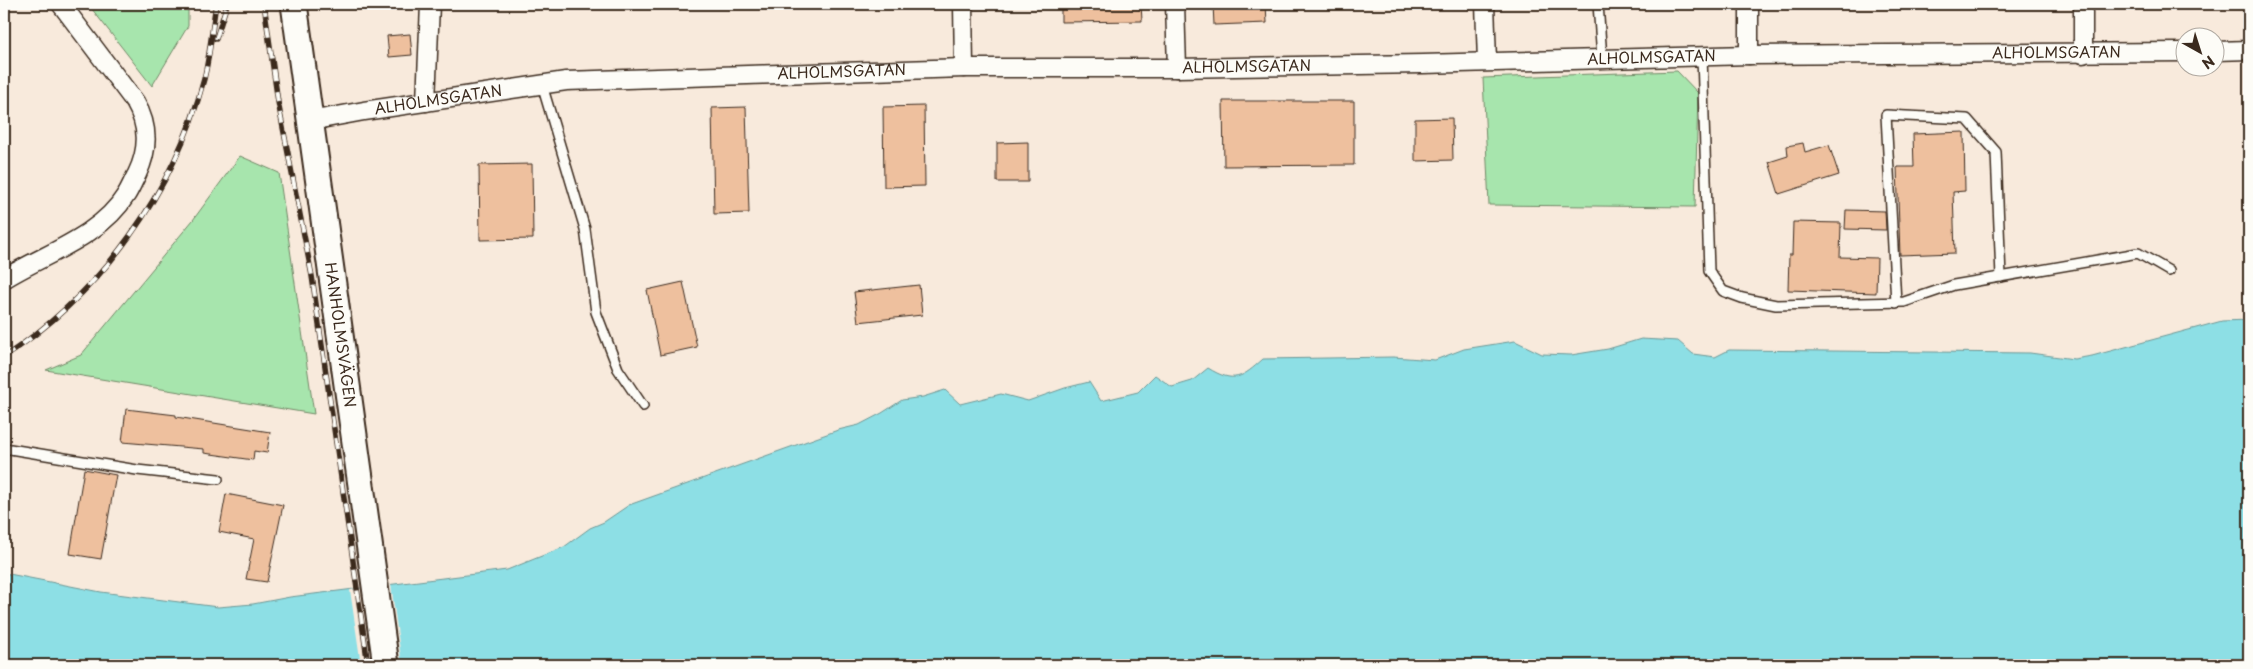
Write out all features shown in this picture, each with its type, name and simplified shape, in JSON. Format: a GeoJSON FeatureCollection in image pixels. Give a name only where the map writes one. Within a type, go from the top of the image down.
{"type":"FeatureCollection","features":[{"type":"Feature","properties":{"kind":"street"},"geometry":{"type":"LineString","coordinates":[[4,278],[64,246],[102,222],[126,196],[140,168],[148,143],[143,116],[135,102],[61,4]]}},
{"type":"Feature","properties":{"kind":"street","name":"HANHOLMSVÄGEN"},"geometry":{"type":"LineString","coordinates":[[294,4],[386,665]]}},
{"type":"Feature","properties":{"kind":"street"},"geometry":{"type":"LineString","coordinates":[[426,102],[430,4]]}},
{"type":"Feature","properties":{"kind":"street"},"geometry":{"type":"LineString","coordinates":[[963,4],[964,68]]}},
{"type":"Feature","properties":{"kind":"street"},"geometry":{"type":"LineString","coordinates":[[1175,4],[1177,68]]}},
{"type":"Feature","properties":{"kind":"street"},"geometry":{"type":"LineString","coordinates":[[1485,4],[1487,61]]}},
{"type":"Feature","properties":{"kind":"street"},"geometry":{"type":"LineString","coordinates":[[1748,4],[1749,55]]}},
{"type":"Feature","properties":{"kind":"street"},"geometry":{"type":"LineString","coordinates":[[2083,4],[2083,54]]}},
{"type":"Feature","properties":{"kind":"street"},"geometry":{"type":"LineString","coordinates":[[2226,51],[2249,50]]}},
{"type":"Feature","properties":{"kind":"street","name":"ALHOLMSGATAN"},"geometry":{"type":"LineString","coordinates":[[310,120],[566,82],[964,68],[1177,68],[1422,64],[1749,55],[2176,52]]}},
{"type":"Feature","properties":{"kind":"lane"},"geometry":{"type":"LineString","coordinates":[[1598,4],[1602,58]]}},
{"type":"Feature","properties":{"kind":"lane"},"geometry":{"type":"LineString","coordinates":[[1702,56],[1710,271],[1723,291],[1742,298],[1776,306],[1904,302],[1954,285],[2138,253],[2169,271]]}},
{"type":"Feature","properties":{"kind":"lane"},"geometry":{"type":"LineString","coordinates":[[542,85],[585,229],[596,312],[618,368],[643,406]]}},
{"type":"Feature","properties":{"kind":"lane"},"geometry":{"type":"LineString","coordinates":[[1896,302],[1886,115],[1967,119],[1996,152],[2001,277]]}},
{"type":"Feature","properties":{"kind":"lane"},"geometry":{"type":"LineString","coordinates":[[4,448],[137,470],[218,479]]}},
{"type":"Feature","properties":{"kind":"green space"},"geometry":{"type":"Polygon","coordinates":[[[88,4],[188,4],[188,26],[152,86],[88,4]]]}},
{"type":"Feature","properties":{"kind":"green space"},"geometry":{"type":"Polygon","coordinates":[[[1677,71],[1698,93],[1695,207],[1489,205],[1483,78],[1677,71]]]}},
{"type":"Feature","properties":{"kind":"green space"},"geometry":{"type":"Polygon","coordinates":[[[240,156],[279,173],[314,414],[46,370],[81,355],[193,220],[240,156]]]}},
{"type":"Feature","properties":{"kind":"water"},"geometry":{"type":"Polygon","coordinates":[[[2249,320],[2249,665],[4,665],[4,573],[101,592],[218,607],[507,570],[564,547],[590,528],[604,522],[629,505],[838,430],[859,425],[902,400],[923,397],[945,390],[960,404],[1001,394],[1028,401],[1089,382],[1101,401],[1138,392],[1155,375],[1172,387],[1192,381],[1208,368],[1225,376],[1237,377],[1249,371],[1263,359],[1393,357],[1435,360],[1464,349],[1515,341],[1542,354],[1571,355],[1608,349],[1641,339],[1678,341],[1693,354],[1715,357],[1729,350],[2030,353],[2074,359],[2092,356],[2222,321],[2249,320]]]}},
{"type":"Feature","properties":{"kind":"pier"},"geometry":{"type":"Polygon","coordinates":[[[391,584],[402,665],[361,665],[350,590],[391,584]]]}},
{"type":"Feature","properties":{"kind":"building"},"geometry":{"type":"Polygon","coordinates":[[[1061,4],[1141,4],[1142,21],[1061,22],[1061,4]]]}},
{"type":"Feature","properties":{"kind":"building"},"geometry":{"type":"Polygon","coordinates":[[[1213,4],[1266,4],[1267,23],[1214,25],[1213,4]]]}},
{"type":"Feature","properties":{"kind":"building"},"geometry":{"type":"Polygon","coordinates":[[[410,34],[412,55],[389,57],[387,36],[410,34]]]}},
{"type":"Feature","properties":{"kind":"building"},"geometry":{"type":"Polygon","coordinates":[[[1223,101],[1354,101],[1354,165],[1224,166],[1223,101]]]}},
{"type":"Feature","properties":{"kind":"building"},"geometry":{"type":"Polygon","coordinates":[[[924,106],[925,186],[884,187],[883,107],[924,106]]]}},
{"type":"Feature","properties":{"kind":"building"},"geometry":{"type":"Polygon","coordinates":[[[746,107],[749,213],[714,214],[712,108],[746,107]]]}},
{"type":"Feature","properties":{"kind":"building"},"geometry":{"type":"Polygon","coordinates":[[[1452,118],[1453,160],[1415,161],[1415,119],[1452,118]]]}},
{"type":"Feature","properties":{"kind":"building"},"geometry":{"type":"Polygon","coordinates":[[[1964,132],[1965,191],[1953,192],[1955,253],[1900,255],[1897,167],[1914,167],[1913,134],[1964,132]]]}},
{"type":"Feature","properties":{"kind":"building"},"geometry":{"type":"Polygon","coordinates":[[[1028,142],[1028,182],[997,182],[997,143],[1028,142]]]}},
{"type":"Feature","properties":{"kind":"building"},"geometry":{"type":"Polygon","coordinates":[[[1803,143],[1805,152],[1829,145],[1839,175],[1779,194],[1769,162],[1788,156],[1787,146],[1803,143]]]}},
{"type":"Feature","properties":{"kind":"building"},"geometry":{"type":"Polygon","coordinates":[[[532,164],[533,239],[480,240],[479,165],[532,164]]]}},
{"type":"Feature","properties":{"kind":"building"},"geometry":{"type":"Polygon","coordinates":[[[1846,210],[1885,211],[1886,230],[1845,229],[1846,210]]]}},
{"type":"Feature","properties":{"kind":"building"},"geometry":{"type":"Polygon","coordinates":[[[1793,222],[1841,223],[1840,257],[1877,258],[1876,293],[1788,290],[1789,255],[1792,255],[1793,222]]]}},
{"type":"Feature","properties":{"kind":"building"},"geometry":{"type":"Polygon","coordinates":[[[683,282],[697,347],[660,355],[647,290],[683,282]]]}},
{"type":"Feature","properties":{"kind":"building"},"geometry":{"type":"Polygon","coordinates":[[[919,285],[922,315],[858,322],[854,292],[919,285]]]}},
{"type":"Feature","properties":{"kind":"building"},"geometry":{"type":"Polygon","coordinates":[[[126,409],[176,415],[176,417],[270,432],[267,453],[254,451],[253,460],[204,453],[204,449],[122,442],[126,409]]]}},
{"type":"Feature","properties":{"kind":"building"},"geometry":{"type":"Polygon","coordinates":[[[84,469],[116,475],[101,559],[70,554],[84,469]]]}},
{"type":"Feature","properties":{"kind":"building"},"geometry":{"type":"Polygon","coordinates":[[[226,494],[283,505],[267,582],[246,579],[254,539],[219,532],[226,494]]]}},
{"type":"Feature","properties":{"kind":"railway"},"geometry":{"type":"LineString","coordinates":[[4,357],[40,331],[102,271],[130,236],[153,200],[174,161],[191,121],[206,70],[216,4]]}},
{"type":"Feature","properties":{"kind":"railway"},"geometry":{"type":"LineString","coordinates":[[216,39],[227,4]]}},
{"type":"Feature","properties":{"kind":"railway"},"geometry":{"type":"LineString","coordinates":[[264,4],[278,102],[312,276],[368,665]]}}]}
